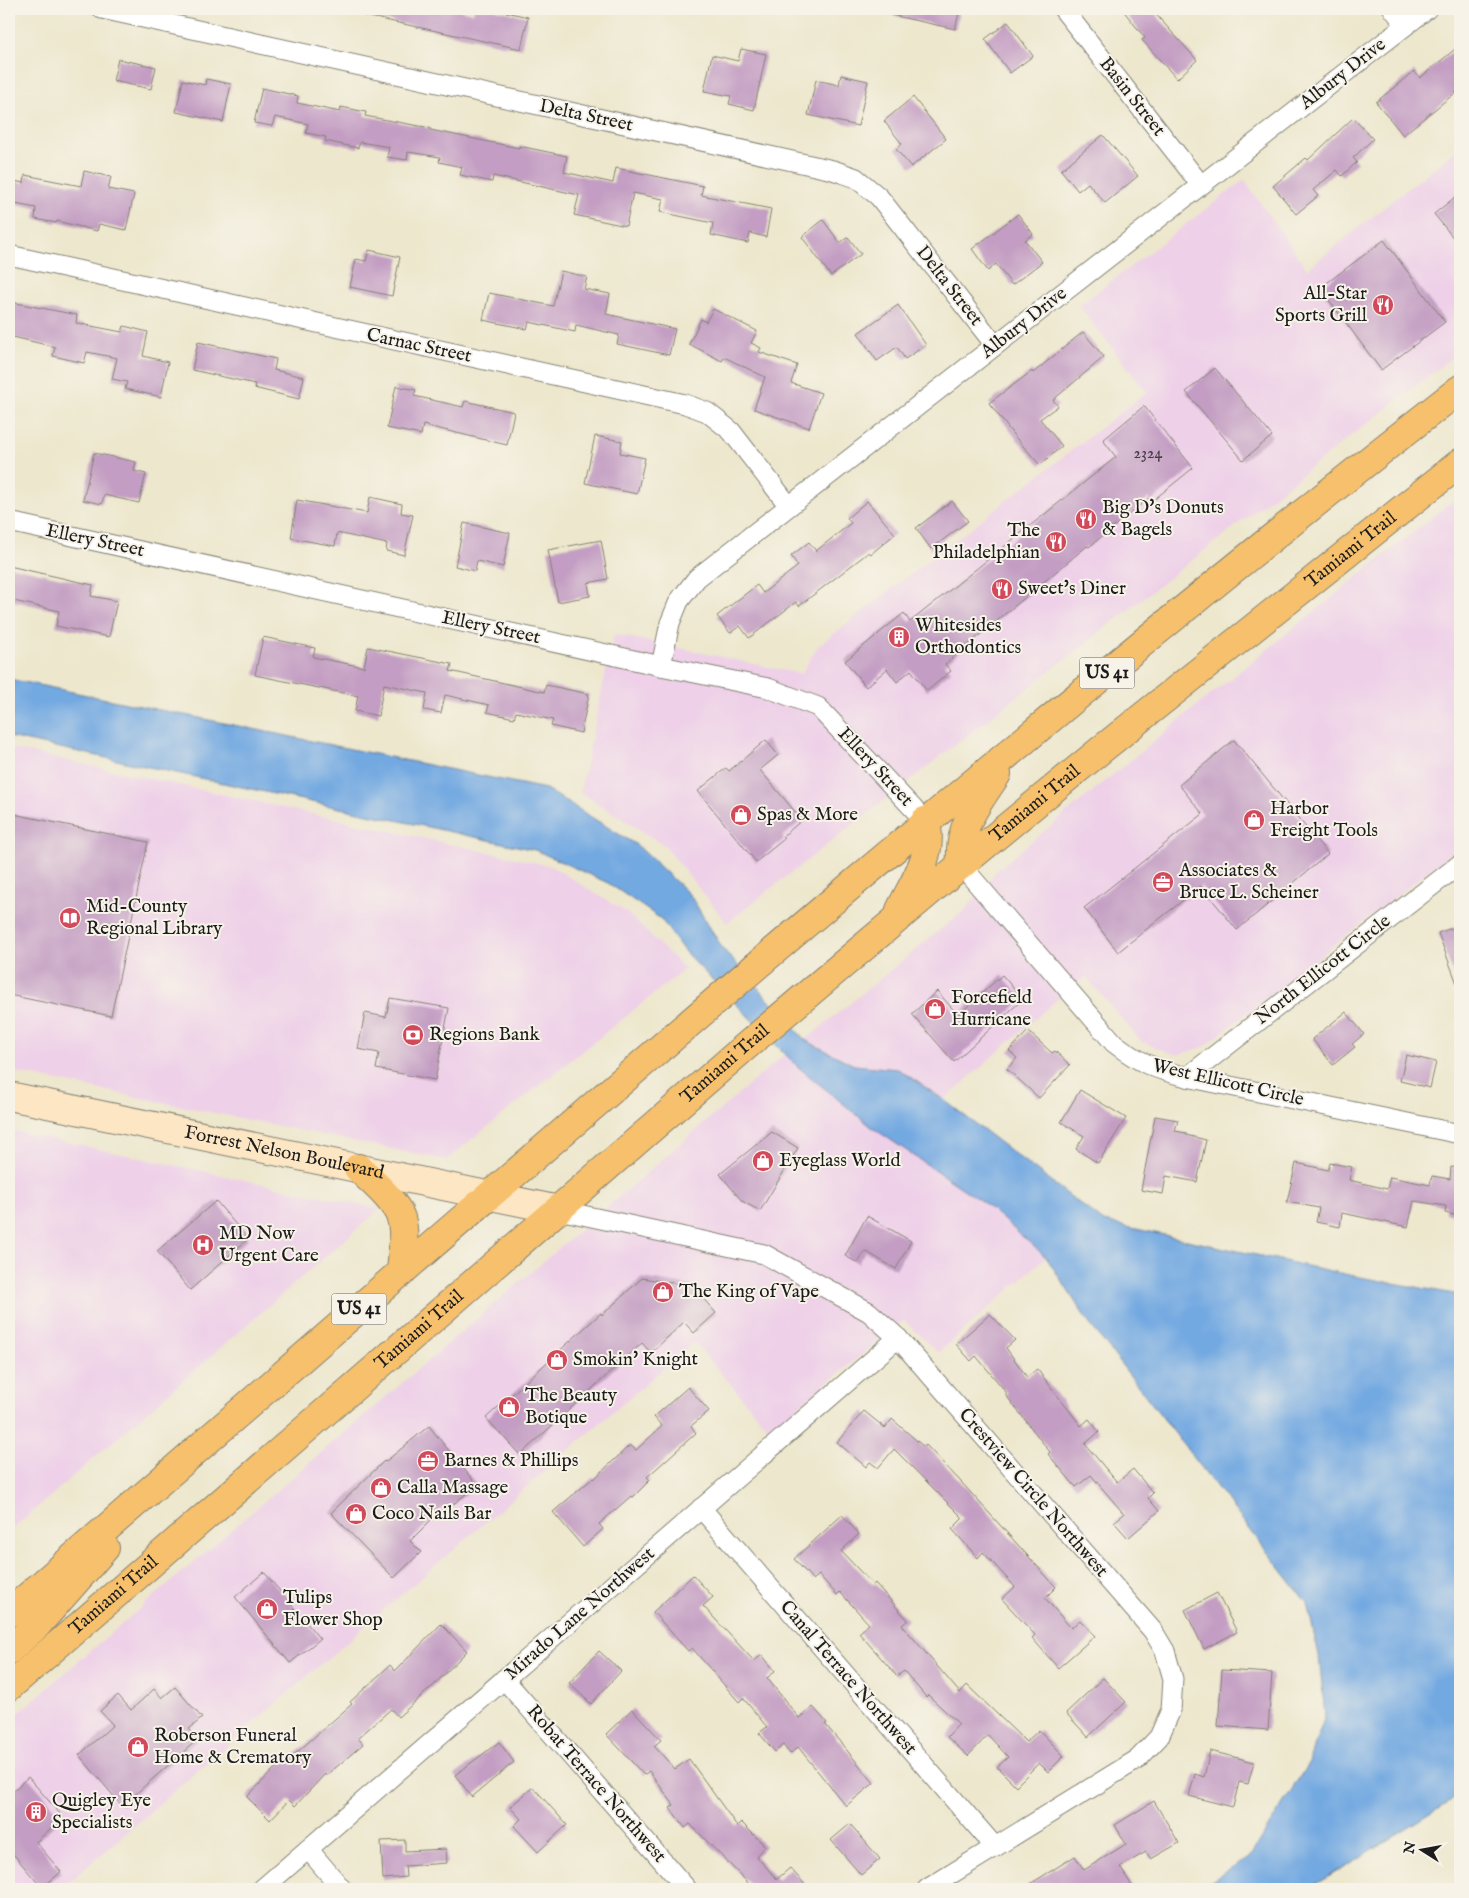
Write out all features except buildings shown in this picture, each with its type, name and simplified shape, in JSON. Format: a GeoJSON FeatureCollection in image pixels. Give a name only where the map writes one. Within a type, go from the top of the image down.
{"type":"FeatureCollection","features":[{"type":"Feature","properties":{"kind":"main road","name":"US 41"},"geometry":{"type":"LineString","coordinates":[[9,1612],[708,1005],[925,821],[1240,564],[1460,389]]}},
{"type":"Feature","properties":{"kind":"main road","name":"Tamiami Trail"},"geometry":{"type":"LineString","coordinates":[[9,1687],[745,1047],[895,920],[1102,749],[1460,463]]}},
{"type":"Feature","properties":{"kind":"main road"},"geometry":{"type":"LineString","coordinates":[[961,865],[959,848],[963,831],[972,811],[1015,748]]}},
{"type":"Feature","properties":{"kind":"main road"},"geometry":{"type":"LineString","coordinates":[[895,920],[924,862],[929,846],[929,831],[925,821]]}},
{"type":"Feature","properties":{"kind":"main road"},"geometry":{"type":"LineString","coordinates":[[358,1168],[388,1198],[401,1218],[403,1240],[401,1273]]}},
{"type":"Feature","properties":{"kind":"main road"},"geometry":{"type":"LineString","coordinates":[[9,1650],[37,1625],[176,1468]]}},
{"type":"Feature","properties":{"kind":"street","name":"Delta Street"},"geometry":{"type":"LineString","coordinates":[[102,9],[834,170],[856,178],[879,197],[995,345]]}},
{"type":"Feature","properties":{"kind":"street","name":"Basin Street"},"geometry":{"type":"LineString","coordinates":[[1063,9],[1201,185]]}},
{"type":"Feature","properties":{"kind":"street"},"geometry":{"type":"LineString","coordinates":[[1394,9],[1406,25]]}},
{"type":"Feature","properties":{"kind":"street","name":"Albury Drive"},"geometry":{"type":"LineString","coordinates":[[661,666],[670,623],[678,601],[697,578],[1427,9]]}},
{"type":"Feature","properties":{"kind":"street","name":"Carnac Street"},"geometry":{"type":"LineString","coordinates":[[9,255],[685,404],[707,412],[731,431],[790,506]]}},
{"type":"Feature","properties":{"kind":"street","name":"Ellery Street"},"geometry":{"type":"LineString","coordinates":[[9,522],[768,688],[818,707],[925,821]]}},
{"type":"Feature","properties":{"kind":"street","name":"North Ellicott Circle"},"geometry":{"type":"LineString","coordinates":[[1187,1077],[1460,864]]}},
{"type":"Feature","properties":{"kind":"street","name":"West Ellicott Circle"},"geometry":{"type":"LineString","coordinates":[[961,865],[1114,1043],[1136,1060],[1162,1071],[1187,1077],[1460,1134]]}},
{"type":"Feature","properties":{"kind":"street","name":"Forrest Nelson Boulevard"},"geometry":{"type":"LineString","coordinates":[[9,1096],[559,1210]]}},
{"type":"Feature","properties":{"kind":"street","name":"Crestview Circle Northwest"},"geometry":{"type":"LineString","coordinates":[[559,1210],[764,1254],[869,1312],[898,1338],[1152,1631],[1165,1650],[1173,1680],[1171,1710],[1159,1737],[1138,1759],[927,1889]]}},
{"type":"Feature","properties":{"kind":"street","name":"Mirado Lane Northwest"},"geometry":{"type":"LineString","coordinates":[[262,1889],[898,1338]]}},
{"type":"Feature","properties":{"kind":"street","name":"Canal Terrace Northwest"},"geometry":{"type":"LineString","coordinates":[[701,1508],[995,1847]]}},
{"type":"Feature","properties":{"kind":"street","name":"Robat Terrace Northwest"},"geometry":{"type":"LineString","coordinates":[[504,1679],[687,1889]]}},
{"type":"Feature","properties":{"kind":"street"},"geometry":{"type":"LineString","coordinates":[[308,1850],[342,1889]]}},
{"type":"Feature","properties":{"kind":"shaded area"},"geometry":{"type":"Polygon","coordinates":[[[1460,147],[1460,351],[727,923],[665,846],[580,792],[614,634],[801,674],[818,646],[1147,392],[1079,306],[1244,180],[1307,269],[1460,147]]]}},
{"type":"Feature","properties":{"kind":"shaded area"},"geometry":{"type":"Polygon","coordinates":[[[1460,495],[1460,846],[1204,1047],[1177,1055],[1142,1042],[1086,977],[1062,995],[944,1100],[898,1069],[854,1065],[805,1040],[966,909],[997,870],[1204,700],[1460,495]]]}},
{"type":"Feature","properties":{"kind":"shaded area"},"geometry":{"type":"Polygon","coordinates":[[[9,748],[551,866],[626,912],[685,969],[446,1160],[9,1071],[9,748]]]}},
{"type":"Feature","properties":{"kind":"shaded area"},"geometry":{"type":"Polygon","coordinates":[[[785,1054],[873,1128],[984,1203],[1046,1257],[938,1353],[904,1320],[770,1430],[694,1342],[61,1889],[9,1889],[9,1721],[785,1054]]]}},
{"type":"Feature","properties":{"kind":"shaded area"},"geometry":{"type":"Polygon","coordinates":[[[9,1130],[380,1209],[9,1532],[9,1130]]]}},
{"type":"Feature","properties":{"kind":"water"},"geometry":{"type":"Polygon","coordinates":[[[9,679],[546,789],[638,846],[690,895],[723,949],[805,1040],[854,1065],[898,1069],[944,1100],[1104,1222],[1349,1275],[1460,1295],[1460,1795],[1309,1889],[1198,1889],[1249,1858],[1309,1762],[1325,1716],[1319,1656],[1307,1603],[1089,1323],[1046,1257],[984,1203],[873,1128],[797,1066],[684,951],[661,919],[608,883],[535,850],[9,737],[9,679]]]}},
{"type":"Feature","properties":{"kind":"place","name":"All-Star Sports Grill"},"geometry":{"type":"Point","coordinates":[1383,305]}},
{"type":"Feature","properties":{"kind":"place","name":"Big D's Donuts & Bagels"},"geometry":{"type":"Point","coordinates":[1086,519]}},
{"type":"Feature","properties":{"kind":"place","name":"The Philadelphian"},"geometry":{"type":"Point","coordinates":[1056,542]}},
{"type":"Feature","properties":{"kind":"place","name":"Sweet's Diner"},"geometry":{"type":"Point","coordinates":[1002,589]}},
{"type":"Feature","properties":{"kind":"place","name":"Whitesides Orthodontics"},"geometry":{"type":"Point","coordinates":[899,637]}},
{"type":"Feature","properties":{"kind":"place","name":"Spas & More"},"geometry":{"type":"Point","coordinates":[741,815]}},
{"type":"Feature","properties":{"kind":"place","name":"Harbor Freight Tools"},"geometry":{"type":"Point","coordinates":[1254,820]}},
{"type":"Feature","properties":{"kind":"place","name":"Associates & Bruce L. Scheiner"},"geometry":{"type":"Point","coordinates":[1163,882]}},
{"type":"Feature","properties":{"kind":"place","name":"Mid-County Regional Library"},"geometry":{"type":"Point","coordinates":[70,918]}},
{"type":"Feature","properties":{"kind":"place","name":"Forcefield Hurricane"},"geometry":{"type":"Point","coordinates":[935,1009]}},
{"type":"Feature","properties":{"kind":"place","name":"Regions Bank"},"geometry":{"type":"Point","coordinates":[413,1035]}},
{"type":"Feature","properties":{"kind":"place","name":"Eyeglass World"},"geometry":{"type":"Point","coordinates":[763,1161]}},
{"type":"Feature","properties":{"kind":"place","name":"MD Now Urgent Care"},"geometry":{"type":"Point","coordinates":[203,1245]}},
{"type":"Feature","properties":{"kind":"place","name":"The King of Vape"},"geometry":{"type":"Point","coordinates":[663,1292]}},
{"type":"Feature","properties":{"kind":"place","name":"Smokin' Knight"},"geometry":{"type":"Point","coordinates":[557,1360]}},
{"type":"Feature","properties":{"kind":"place","name":"The Beauty Botique"},"geometry":{"type":"Point","coordinates":[509,1407]}},
{"type":"Feature","properties":{"kind":"place","name":"Barnes & Phillips"},"geometry":{"type":"Point","coordinates":[428,1461]}},
{"type":"Feature","properties":{"kind":"place","name":"Calla Massage"},"geometry":{"type":"Point","coordinates":[381,1488]}},
{"type":"Feature","properties":{"kind":"place","name":"Coco Nails Bar"},"geometry":{"type":"Point","coordinates":[356,1514]}},
{"type":"Feature","properties":{"kind":"place","name":"Tulips Flower Shop"},"geometry":{"type":"Point","coordinates":[267,1609]}},
{"type":"Feature","properties":{"kind":"place","name":"Roberson Funeral Home & Crematory"},"geometry":{"type":"Point","coordinates":[138,1747]}},
{"type":"Feature","properties":{"kind":"place","name":"Quigley Eye Specialists"},"geometry":{"type":"Point","coordinates":[36,1812]}}]}
